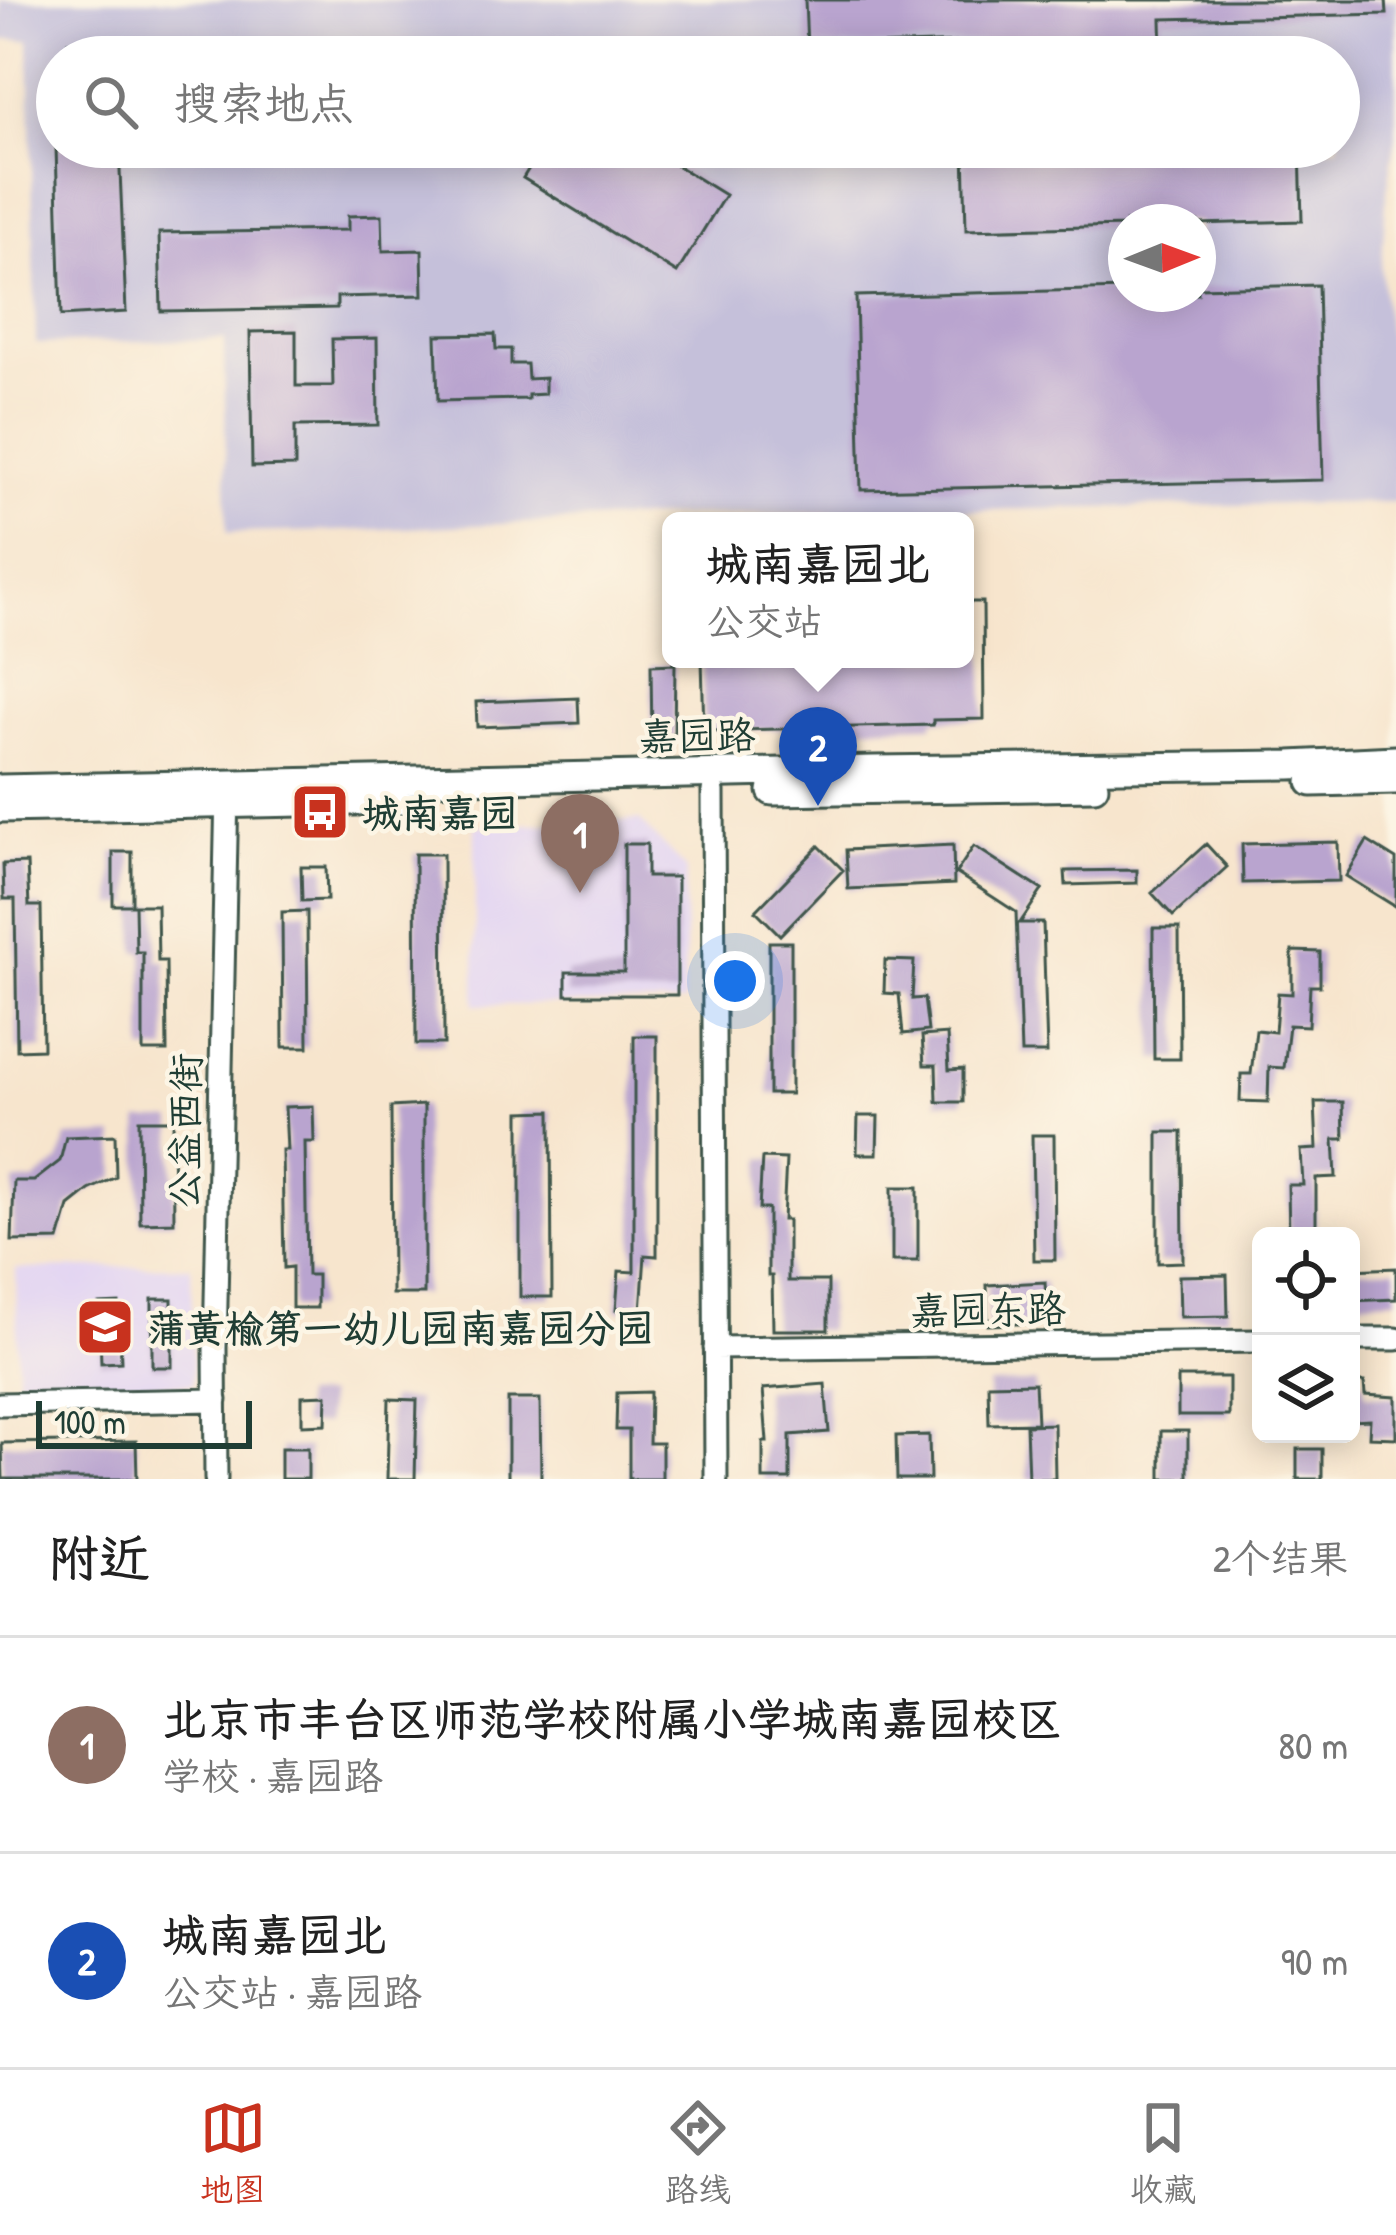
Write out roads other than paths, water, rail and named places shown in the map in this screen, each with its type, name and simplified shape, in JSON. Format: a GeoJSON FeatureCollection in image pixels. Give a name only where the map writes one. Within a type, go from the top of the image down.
{"type":"FeatureCollection","features":[{"type":"Feature","properties":{"kind":"main road","name":"嘉园路"},"geometry":{"type":"LineString","coordinates":[[0,808],[874,770],[1396,760]]}},
{"type":"Feature","properties":{"kind":"main road","name":"嘉园路"},"geometry":{"type":"LineString","coordinates":[[0,789],[226,795],[819,791],[1396,780]]}},
{"type":"Feature","properties":{"kind":"street"},"geometry":{"type":"LineString","coordinates":[[713,791],[716,1479]]}},
{"type":"Feature","properties":{"kind":"street","name":"公益西街"},"geometry":{"type":"LineString","coordinates":[[217,1479],[226,795]]}},
{"type":"Feature","properties":{"kind":"street"},"geometry":{"type":"LineString","coordinates":[[1360,1340],[1396,1339]]}},
{"type":"Feature","properties":{"kind":"street","name":"嘉园东路"},"geometry":{"type":"LineString","coordinates":[[715,1348],[1252,1341]]}},
{"type":"Feature","properties":{"kind":"street"},"geometry":{"type":"LineString","coordinates":[[0,1404],[216,1400]]}},
{"type":"Feature","properties":{"kind":"place","name":"城南嘉园北"},"geometry":{"type":"Point","coordinates":[818,806]}},
{"type":"Feature","properties":{"kind":"place","name":"城南嘉园"},"geometry":{"type":"Point","coordinates":[320,812]}},
{"type":"Feature","properties":{"kind":"place","name":"北京市丰台区师范学校附属小学城南嘉园校区"},"geometry":{"type":"Point","coordinates":[580,893]}},
{"type":"Feature","properties":{"kind":"place","name":"蒲黄榆第一幼儿园南嘉园分园"},"geometry":{"type":"Point","coordinates":[105,1327]}}]}
